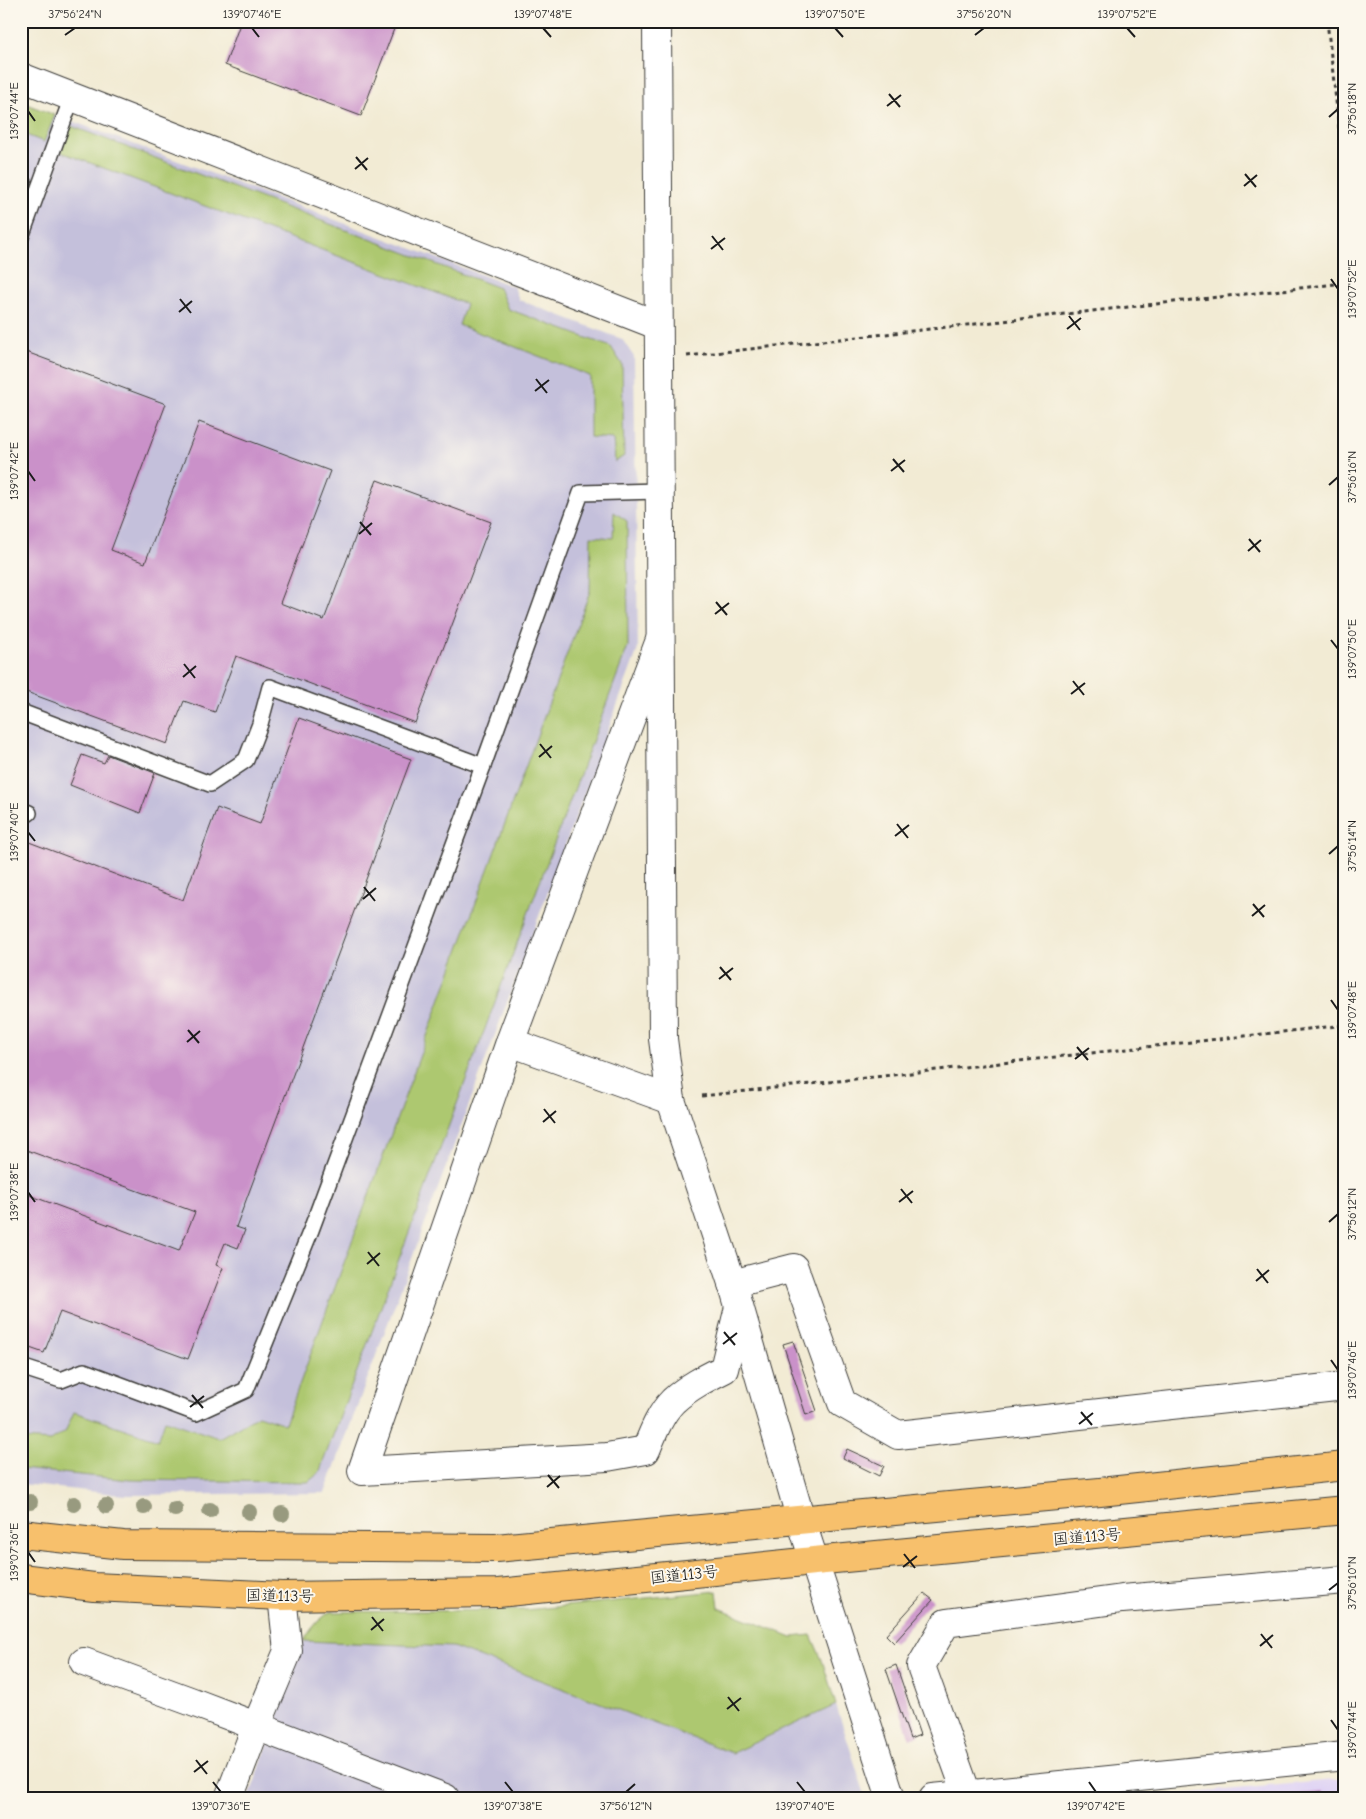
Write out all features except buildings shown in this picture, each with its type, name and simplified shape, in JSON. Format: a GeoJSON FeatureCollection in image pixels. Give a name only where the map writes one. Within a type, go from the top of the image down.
{"type":"FeatureCollection","features":[{"type":"Feature","properties":{"kind":"highway"},"geometry":{"type":"LineString","coordinates":[[21,1534],[122,1545],[496,1548],[1100,1492],[1345,1466]]}},
{"type":"Feature","properties":{"kind":"highway","name":"国道113号"},"geometry":{"type":"LineString","coordinates":[[21,1578],[94,1587],[282,1596],[498,1593],[1345,1510]]}},
{"type":"Feature","properties":{"kind":"street"},"geometry":{"type":"LineString","coordinates":[[657,21],[657,325],[663,1039],[671,1100],[736,1296],[800,1520],[891,1798]]}},
{"type":"Feature","properties":{"kind":"street"},"geometry":{"type":"LineString","coordinates":[[21,77],[657,325]]}},
{"type":"Feature","properties":{"kind":"street"},"geometry":{"type":"LineString","coordinates":[[661,636],[510,1042],[362,1471],[607,1457],[646,1450],[656,1425],[672,1402],[695,1384],[724,1369],[736,1296]]}},
{"type":"Feature","properties":{"kind":"street"},"geometry":{"type":"LineString","coordinates":[[510,1042],[671,1100]]}},
{"type":"Feature","properties":{"kind":"street"},"geometry":{"type":"LineString","coordinates":[[736,1296],[794,1268],[842,1403],[898,1435],[1345,1386]]}},
{"type":"Feature","properties":{"kind":"street"},"geometry":{"type":"LineString","coordinates":[[967,1794],[922,1666],[946,1623],[1122,1599],[1345,1580]]}},
{"type":"Feature","properties":{"kind":"street"},"geometry":{"type":"LineString","coordinates":[[229,1798],[288,1651],[282,1596]]}},
{"type":"Feature","properties":{"kind":"street"},"geometry":{"type":"LineString","coordinates":[[84,1662],[445,1798]]}},
{"type":"Feature","properties":{"kind":"street"},"geometry":{"type":"LineString","coordinates":[[933,1798],[1345,1756]]}},
{"type":"Feature","properties":{"kind":"lane"},"geometry":{"type":"LineString","coordinates":[[21,237],[72,97]]}},
{"type":"Feature","properties":{"kind":"lane"},"geometry":{"type":"LineString","coordinates":[[21,1367],[61,1380],[84,1371],[196,1413],[246,1390],[311,1230],[483,766],[581,493],[659,491]]}},
{"type":"Feature","properties":{"kind":"lane"},"geometry":{"type":"LineString","coordinates":[[21,712],[210,784],[246,760],[270,686],[483,766]]}},
{"type":"Feature","properties":{"kind":"path"},"geometry":{"type":"LineString","coordinates":[[1327,21],[1345,180]]}},
{"type":"Feature","properties":{"kind":"path"},"geometry":{"type":"LineString","coordinates":[[658,359],[1345,283]]}},
{"type":"Feature","properties":{"kind":"path"},"geometry":{"type":"LineString","coordinates":[[671,1100],[1345,1025]]}},
{"type":"Feature","properties":{"kind":"shaded area"},"geometry":{"type":"Polygon","coordinates":[[[21,102],[514,287],[519,300],[622,339],[634,357],[638,649],[325,1493],[125,1495],[21,1484],[21,102]]]}},
{"type":"Feature","properties":{"kind":"shaded area"},"geometry":{"type":"Polygon","coordinates":[[[304,1641],[453,1647],[732,1753],[836,1705],[866,1798],[249,1798],[304,1641]]]}},
{"type":"Feature","properties":{"kind":"shaded area"},"geometry":{"type":"Polygon","coordinates":[[[1345,1779],[1345,1798],[1138,1798],[1345,1779]]]}},
{"type":"Feature","properties":{"kind":"green space"},"geometry":{"type":"Polygon","coordinates":[[[21,102],[55,115],[44,142],[21,133],[21,102]]]}},
{"type":"Feature","properties":{"kind":"green space"},"geometry":{"type":"Polygon","coordinates":[[[71,126],[499,288],[508,309],[611,347],[622,364],[624,456],[615,462],[613,439],[590,437],[590,376],[459,325],[466,304],[61,152],[71,126]]]}},
{"type":"Feature","properties":{"kind":"green space"},"geometry":{"type":"Polygon","coordinates":[[[614,512],[627,521],[628,646],[319,1473],[308,1482],[130,1480],[21,1469],[21,1439],[51,1441],[65,1432],[74,1412],[158,1440],[165,1420],[219,1438],[258,1415],[285,1424],[590,591],[591,536],[613,538],[614,512]]]}},
{"type":"Feature","properties":{"kind":"green space"},"geometry":{"type":"Polygon","coordinates":[[[717,1591],[719,1608],[792,1637],[811,1635],[822,1660],[836,1705],[732,1753],[453,1647],[304,1641],[315,1625],[330,1612],[525,1610],[717,1591]]]}}]}
